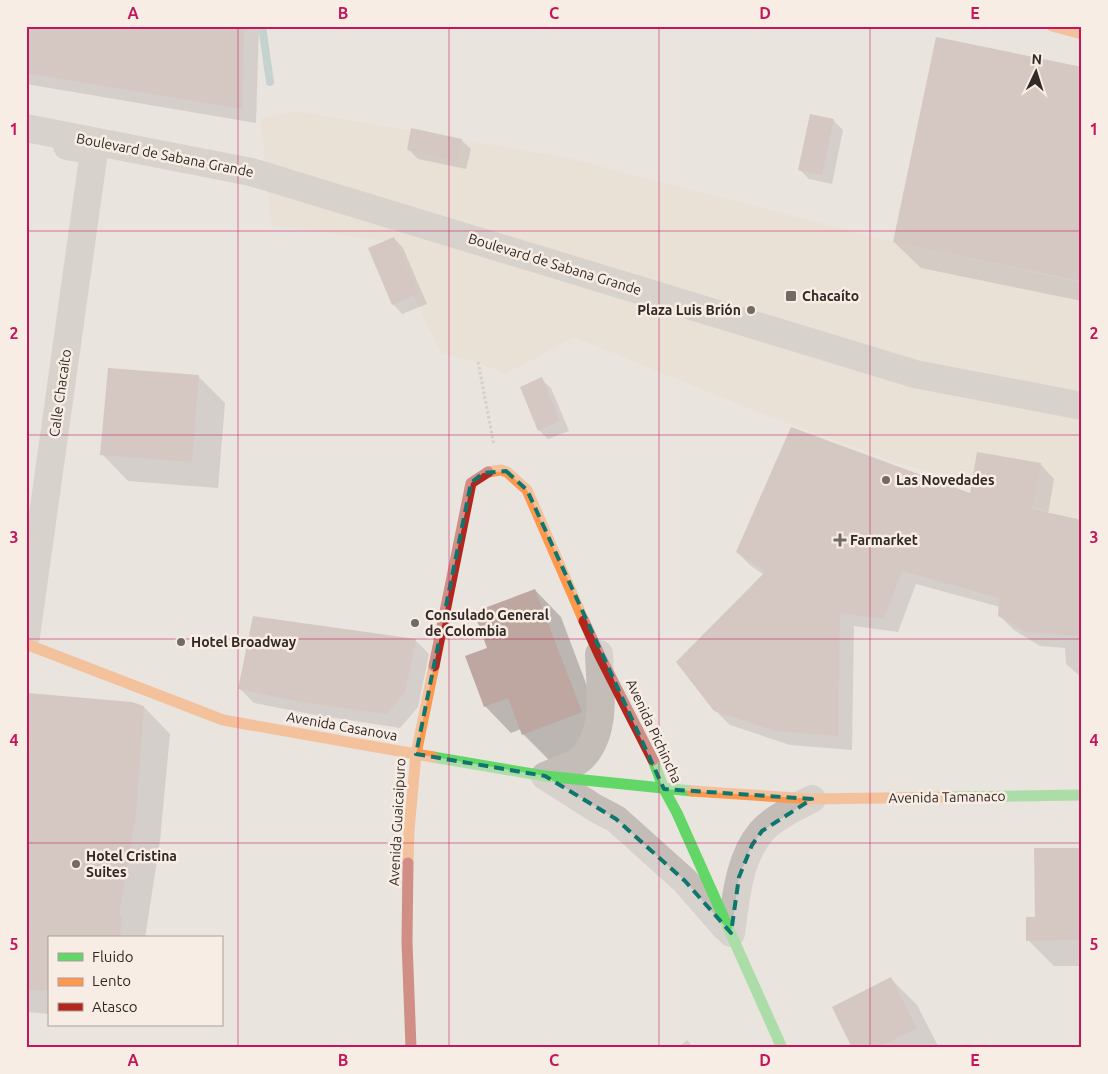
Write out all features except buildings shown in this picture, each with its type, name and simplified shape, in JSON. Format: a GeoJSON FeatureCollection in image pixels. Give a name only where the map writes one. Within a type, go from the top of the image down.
{"type":"FeatureCollection","features":[{"type":"Feature","properties":{"kind":"street"},"geometry":{"type":"LineString","coordinates":[[1052,26],[1082,34]]}},
{"type":"Feature","properties":{"kind":"street","name":"Boulevard de Sabana Grande"},"geometry":{"type":"LineString","coordinates":[[26,128],[251,172],[915,374],[1082,406]]}},
{"type":"Feature","properties":{"kind":"street","name":"Calle Chacaíto"},"geometry":{"type":"LineString","coordinates":[[26,139],[94,151],[26,636]]}},
{"type":"Feature","properties":{"kind":"street","name":"Avenida Guaicaipuro"},"geometry":{"type":"LineString","coordinates":[[411,1048],[407,942],[410,830],[416,754],[471,483],[483,473],[498,469]]}},
{"type":"Feature","properties":{"kind":"street","name":"Avenida Pichincha"},"geometry":{"type":"LineString","coordinates":[[498,469],[516,476],[527,490],[599,654],[649,750],[664,789],[782,1048]]}},
{"type":"Feature","properties":{"kind":"street","name":"Avenida Casanova"},"geometry":{"type":"LineString","coordinates":[[26,644],[223,720],[545,776],[664,789]]}},
{"type":"Feature","properties":{"kind":"street"},"geometry":{"type":"LineString","coordinates":[[545,776],[580,760],[594,742],[600,716],[599,654]]}},
{"type":"Feature","properties":{"kind":"street"},"geometry":{"type":"LineString","coordinates":[[545,776],[616,819],[685,881],[731,933]]}},
{"type":"Feature","properties":{"kind":"street","name":"Avenida Tamanaco"},"geometry":{"type":"LineString","coordinates":[[664,789],[812,799],[1082,795]]}},
{"type":"Feature","properties":{"kind":"street","name":"Avenida Tamanaco"},"geometry":{"type":"LineString","coordinates":[[731,933],[739,877],[752,845],[762,830],[790,810],[812,799]]}},
{"type":"Feature","properties":{"kind":"path"},"geometry":{"type":"LineString","coordinates":[[478,362],[498,469]]}},
{"type":"Feature","properties":{"kind":"highlighted area"},"geometry":{"type":"Polygon","coordinates":[[[506,471],[527,490],[664,789],[812,799],[762,831],[752,845],[739,877],[731,933],[685,881],[616,819],[545,776],[416,754],[471,483],[483,473],[506,471]]]}},
{"type":"Feature","properties":{"kind":"shaded area","name":"Plaza Luis Brión"},"geometry":{"type":"Polygon","coordinates":[[[296,111],[568,158],[893,242],[1082,283],[1082,519],[1056,514],[962,481],[895,462],[758,412],[574,337],[505,374],[478,362],[441,353],[387,241],[271,225],[261,119],[296,111]]]}},
{"type":"Feature","properties":{"kind":"waterway"},"geometry":{"type":"LineString","coordinates":[[262,26],[270,82]]}},
{"type":"Feature","properties":{"kind":"traffic: fast"},"geometry":{"type":"LineString","coordinates":[[433,757],[545,776],[692,791]]}},
{"type":"Feature","properties":{"kind":"traffic: fast"},"geometry":{"type":"LineString","coordinates":[[653,760],[664,789],[677,813],[782,1048]]}},
{"type":"Feature","properties":{"kind":"traffic: fast"},"geometry":{"type":"LineString","coordinates":[[952,797],[1082,795]]}},
{"type":"Feature","properties":{"kind":"traffic: slow"},"geometry":{"type":"LineString","coordinates":[[1052,26],[1082,34]]}},
{"type":"Feature","properties":{"kind":"traffic: slow"},"geometry":{"type":"LineString","coordinates":[[488,472],[501,470],[507,472],[527,490],[584,621]]}},
{"type":"Feature","properties":{"kind":"traffic: slow"},"geometry":{"type":"LineString","coordinates":[[26,644],[223,720],[433,757]]}},
{"type":"Feature","properties":{"kind":"traffic: slow"},"geometry":{"type":"LineString","coordinates":[[408,863],[416,754],[434,666]]}},
{"type":"Feature","properties":{"kind":"traffic: slow"},"geometry":{"type":"LineString","coordinates":[[692,791],[812,799],[952,797]]}},
{"type":"Feature","properties":{"kind":"traffic: jam"},"geometry":{"type":"LineString","coordinates":[[434,666],[471,483],[488,472]]}},
{"type":"Feature","properties":{"kind":"traffic: jam"},"geometry":{"type":"LineString","coordinates":[[584,621],[653,760]]}},
{"type":"Feature","properties":{"kind":"traffic: jam"},"geometry":{"type":"LineString","coordinates":[[408,863],[407,942],[411,1048]]}},
{"type":"Feature","properties":{"kind":"place","name":"Chacaíto"},"geometry":{"type":"Point","coordinates":[791,296]}},
{"type":"Feature","properties":{"kind":"place","name":"Plaza Luis Brión"},"geometry":{"type":"Point","coordinates":[751,310]}},
{"type":"Feature","properties":{"kind":"place","name":"Las Novedades"},"geometry":{"type":"Point","coordinates":[886,480]}},
{"type":"Feature","properties":{"kind":"place","name":"Farmarket"},"geometry":{"type":"Point","coordinates":[840,540]}},
{"type":"Feature","properties":{"kind":"place","name":"Consulado General de Colombia"},"geometry":{"type":"Point","coordinates":[415,623]}},
{"type":"Feature","properties":{"kind":"place","name":"Hotel Broadway"},"geometry":{"type":"Point","coordinates":[181,642]}},
{"type":"Feature","properties":{"kind":"place","name":"Hotel Cristina Suites"},"geometry":{"type":"Point","coordinates":[76,864]}}]}
